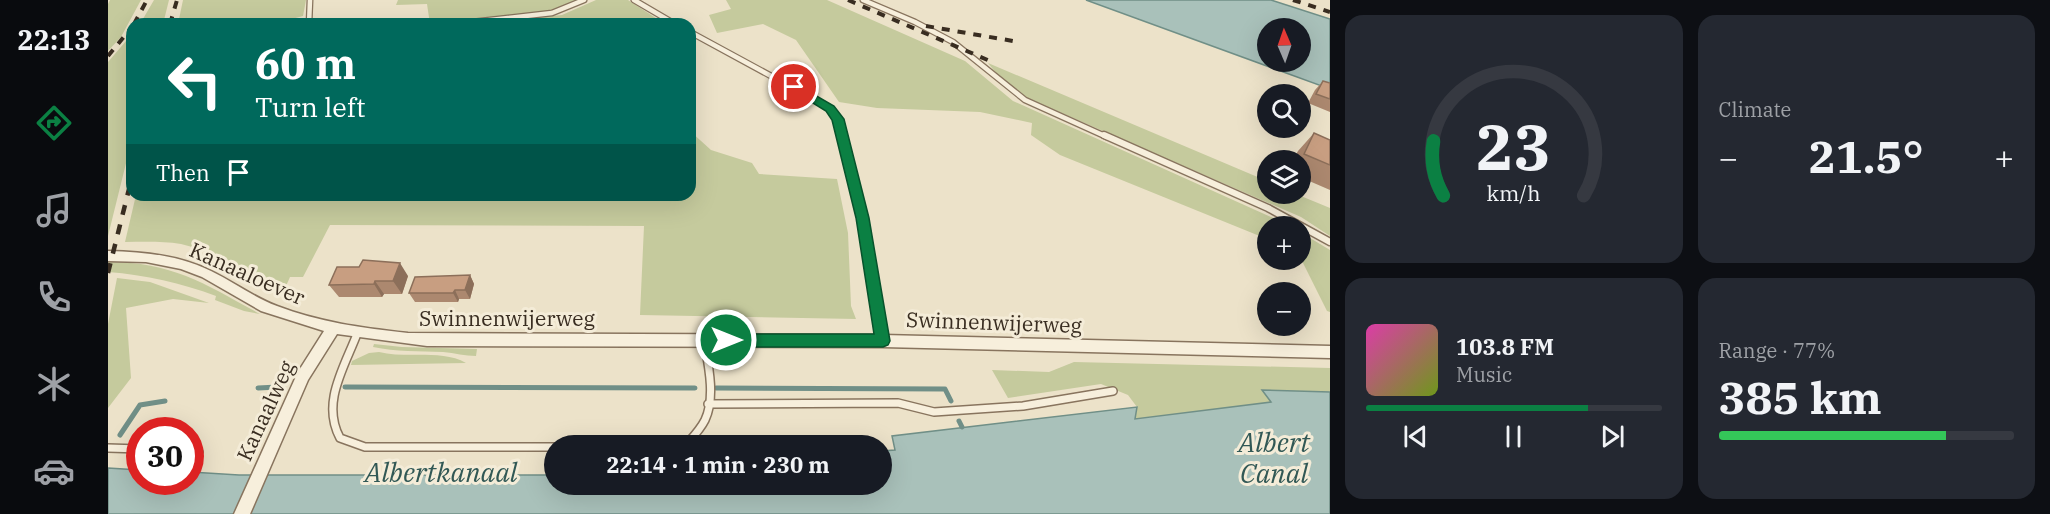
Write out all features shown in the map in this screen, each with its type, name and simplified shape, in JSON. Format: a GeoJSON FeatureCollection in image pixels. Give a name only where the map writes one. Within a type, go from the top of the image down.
{"type":"FeatureCollection","features":[{"type":"Feature","properties":{"kind":"street","name":"Kanaaloever"},"geometry":{"type":"LineString","coordinates":[[108,256],[133,256],[169,261],[205,274],[253,302],[333,329]]}},
{"type":"Feature","properties":{"kind":"street","name":"Swinnenwijerweg"},"geometry":{"type":"LineString","coordinates":[[333,329],[357,334],[427,340],[883,341],[1330,352]]}},
{"type":"Feature","properties":{"kind":"street","name":"Kanaalweg"},"geometry":{"type":"LineString","coordinates":[[242,514],[303,376],[333,329]]}},
{"type":"Feature","properties":{"kind":"lane"},"geometry":{"type":"LineString","coordinates":[[308,18],[310,0]]}},
{"type":"Feature","properties":{"kind":"lane"},"geometry":{"type":"LineString","coordinates":[[507,18],[552,13],[584,0]]}},
{"type":"Feature","properties":{"kind":"lane"},"geometry":{"type":"LineString","coordinates":[[634,0],[665,18]]}},
{"type":"Feature","properties":{"kind":"lane"},"geometry":{"type":"LineString","coordinates":[[863,0],[921,25],[956,45],[1025,100],[1268,208],[1330,243]]}},
{"type":"Feature","properties":{"kind":"lane"},"geometry":{"type":"LineString","coordinates":[[696,35],[814,98],[830,108],[838,119],[862,218],[883,341]]}},
{"type":"Feature","properties":{"kind":"lane"},"geometry":{"type":"LineString","coordinates":[[357,334],[333,396],[332,423],[340,438],[365,447],[544,447]]}},
{"type":"Feature","properties":{"kind":"lane"},"geometry":{"type":"LineString","coordinates":[[695,435],[708,411],[707,359],[704,340]]}},
{"type":"Feature","properties":{"kind":"lane"},"geometry":{"type":"LineString","coordinates":[[708,404],[898,403],[934,412],[1023,406],[1113,391]]}},
{"type":"Feature","properties":{"kind":"lane"},"geometry":{"type":"LineString","coordinates":[[108,448],[126,449]]}},
{"type":"Feature","properties":{"kind":"green space"},"geometry":{"type":"Polygon","coordinates":[[[110,0],[141,0],[131,18],[126,18],[126,28],[121,37],[108,51],[108,4],[110,0]]]}},
{"type":"Feature","properties":{"kind":"green space"},"geometry":{"type":"Polygon","coordinates":[[[154,0],[169,0],[164,18],[144,18],[154,0]]]}},
{"type":"Feature","properties":{"kind":"green space"},"geometry":{"type":"Polygon","coordinates":[[[183,0],[306,0],[303,16],[296,18],[179,18],[183,0]]]}},
{"type":"Feature","properties":{"kind":"green space"},"geometry":{"type":"Polygon","coordinates":[[[398,0],[578,0],[550,12],[490,18],[429,18],[427,4],[396,5],[398,0]]]}},
{"type":"Feature","properties":{"kind":"green space"},"geometry":{"type":"Polygon","coordinates":[[[596,0],[628,0],[656,18],[531,18],[562,15],[596,0]]]}},
{"type":"Feature","properties":{"kind":"green space"},"geometry":{"type":"Polygon","coordinates":[[[726,0],[827,0],[965,61],[1013,101],[1269,216],[1257,216],[1257,235],[1060,155],[1031,135],[1032,123],[980,112],[877,108],[839,102],[796,40],[763,24],[717,33],[709,15],[731,9],[726,0]]]}},
{"type":"Feature","properties":{"kind":"green space"},"geometry":{"type":"Polygon","coordinates":[[[126,41],[126,163],[108,236],[108,62],[126,41]]]}},
{"type":"Feature","properties":{"kind":"green space"},"geometry":{"type":"Polygon","coordinates":[[[988,63],[1257,177],[1257,198],[1027,98],[1000,78],[988,63]]]}},
{"type":"Feature","properties":{"kind":"green space"},"geometry":{"type":"Polygon","coordinates":[[[696,136],[711,150],[752,163],[759,174],[837,179],[848,233],[851,306],[856,319],[640,315],[644,226],[330,225],[303,277],[290,277],[282,295],[233,265],[194,248],[167,242],[125,242],[135,201],[696,201],[696,136]]]}},
{"type":"Feature","properties":{"kind":"green space"},"geometry":{"type":"Polygon","coordinates":[[[1311,200],[1330,208],[1330,236],[1311,224],[1311,216],[1299,216],[1271,204],[1311,204],[1311,200]]]}},
{"type":"Feature","properties":{"kind":"green space"},"geometry":{"type":"Polygon","coordinates":[[[1311,239],[1330,250],[1330,312],[1327,311],[1306,270],[1311,270],[1311,239]]]}},
{"type":"Feature","properties":{"kind":"green space"},"geometry":{"type":"Polygon","coordinates":[[[108,262],[151,266],[188,277],[260,314],[244,311],[215,300],[216,296],[176,283],[108,272],[108,262]]]}},
{"type":"Feature","properties":{"kind":"green space"},"geometry":{"type":"Polygon","coordinates":[[[117,278],[150,282],[209,303],[173,299],[126,308],[131,378],[108,408],[108,324],[117,278]]]}},
{"type":"Feature","properties":{"kind":"green space"},"geometry":{"type":"Polygon","coordinates":[[[374,344],[477,349],[476,356],[472,356],[443,352],[390,350],[373,347],[374,344]]]}},
{"type":"Feature","properties":{"kind":"green space"},"geometry":{"type":"Polygon","coordinates":[[[369,353],[446,356],[466,363],[351,365],[352,361],[369,353]]]}},
{"type":"Feature","properties":{"kind":"green space"},"geometry":{"type":"Polygon","coordinates":[[[1074,362],[1330,368],[1330,392],[1263,390],[1272,402],[1135,419],[1137,407],[1128,395],[1101,384],[1008,398],[992,370],[1049,372],[1074,362]]]}},
{"type":"Feature","properties":{"kind":"water"},"geometry":{"type":"Polygon","coordinates":[[[1086,0],[1271,0],[1330,19],[1330,89],[1283,72],[1311,72],[1311,18],[1257,18],[1257,62],[1086,0]]]}},
{"type":"Feature","properties":{"kind":"water","name":"Albert Canal"},"geometry":{"type":"Polygon","coordinates":[[[1262,390],[1330,392],[1330,514],[108,514],[108,468],[126,469],[126,495],[204,495],[204,473],[239,475],[544,475],[544,495],[892,495],[892,450],[895,450],[892,436],[1137,407],[1135,419],[1271,402],[1262,390]]]}},
{"type":"Feature","properties":{"kind":"building"},"geometry":{"type":"Polygon","coordinates":[[[1323,81],[1330,83],[1330,99],[1316,94],[1323,81]]]}},
{"type":"Feature","properties":{"kind":"building"},"geometry":{"type":"Polygon","coordinates":[[[1314,133],[1330,140],[1330,165],[1311,157],[1311,150],[1306,150],[1314,133]]]}},
{"type":"Feature","properties":{"kind":"building"},"geometry":{"type":"Polygon","coordinates":[[[363,260],[400,263],[393,281],[375,281],[374,284],[329,285],[337,267],[359,267],[363,260]]]}},
{"type":"Feature","properties":{"kind":"building"},"geometry":{"type":"Polygon","coordinates":[[[470,275],[465,290],[455,290],[453,293],[409,293],[415,277],[470,275]]]}},
{"type":"Feature","properties":{"kind":"waterway"},"geometry":{"type":"LineString","coordinates":[[258,388],[278,387]]}},
{"type":"Feature","properties":{"kind":"waterway"},"geometry":{"type":"LineString","coordinates":[[345,387],[695,388]]}},
{"type":"Feature","properties":{"kind":"waterway"},"geometry":{"type":"LineString","coordinates":[[716,388],[945,389],[951,401]]}},
{"type":"Feature","properties":{"kind":"waterway"},"geometry":{"type":"LineString","coordinates":[[120,435],[140,405],[165,401]]}},
{"type":"Feature","properties":{"kind":"waterway"},"geometry":{"type":"LineString","coordinates":[[959,421],[962,427]]}},
{"type":"Feature","properties":{"kind":"railway"},"geometry":{"type":"LineString","coordinates":[[137,18],[147,0]]}},
{"type":"Feature","properties":{"kind":"railway"},"geometry":{"type":"LineString","coordinates":[[172,18],[177,0]]}},
{"type":"Feature","properties":{"kind":"railway"},"geometry":{"type":"LineString","coordinates":[[848,0],[990,61]]}},
{"type":"Feature","properties":{"kind":"railway"},"geometry":{"type":"LineString","coordinates":[[1293,0],[1330,12]]}},
{"type":"Feature","properties":{"kind":"railway"},"geometry":{"type":"LineString","coordinates":[[926,26],[1013,41]]}},
{"type":"Feature","properties":{"kind":"railway"},"geometry":{"type":"LineString","coordinates":[[108,56],[126,34]]}},
{"type":"Feature","properties":{"kind":"railway"},"geometry":{"type":"LineString","coordinates":[[108,273],[126,201]]}},
{"type":"Feature","properties":{"kind":"route"},"geometry":{"type":"LineString","coordinates":[[726,340],[883,341],[862,218],[838,119],[830,108],[794,87]]}},
{"type":"Feature","properties":{"kind":"water label","name":"Albertkanaal"},"geometry":{"type":"Point","coordinates":[441,473]}}]}
